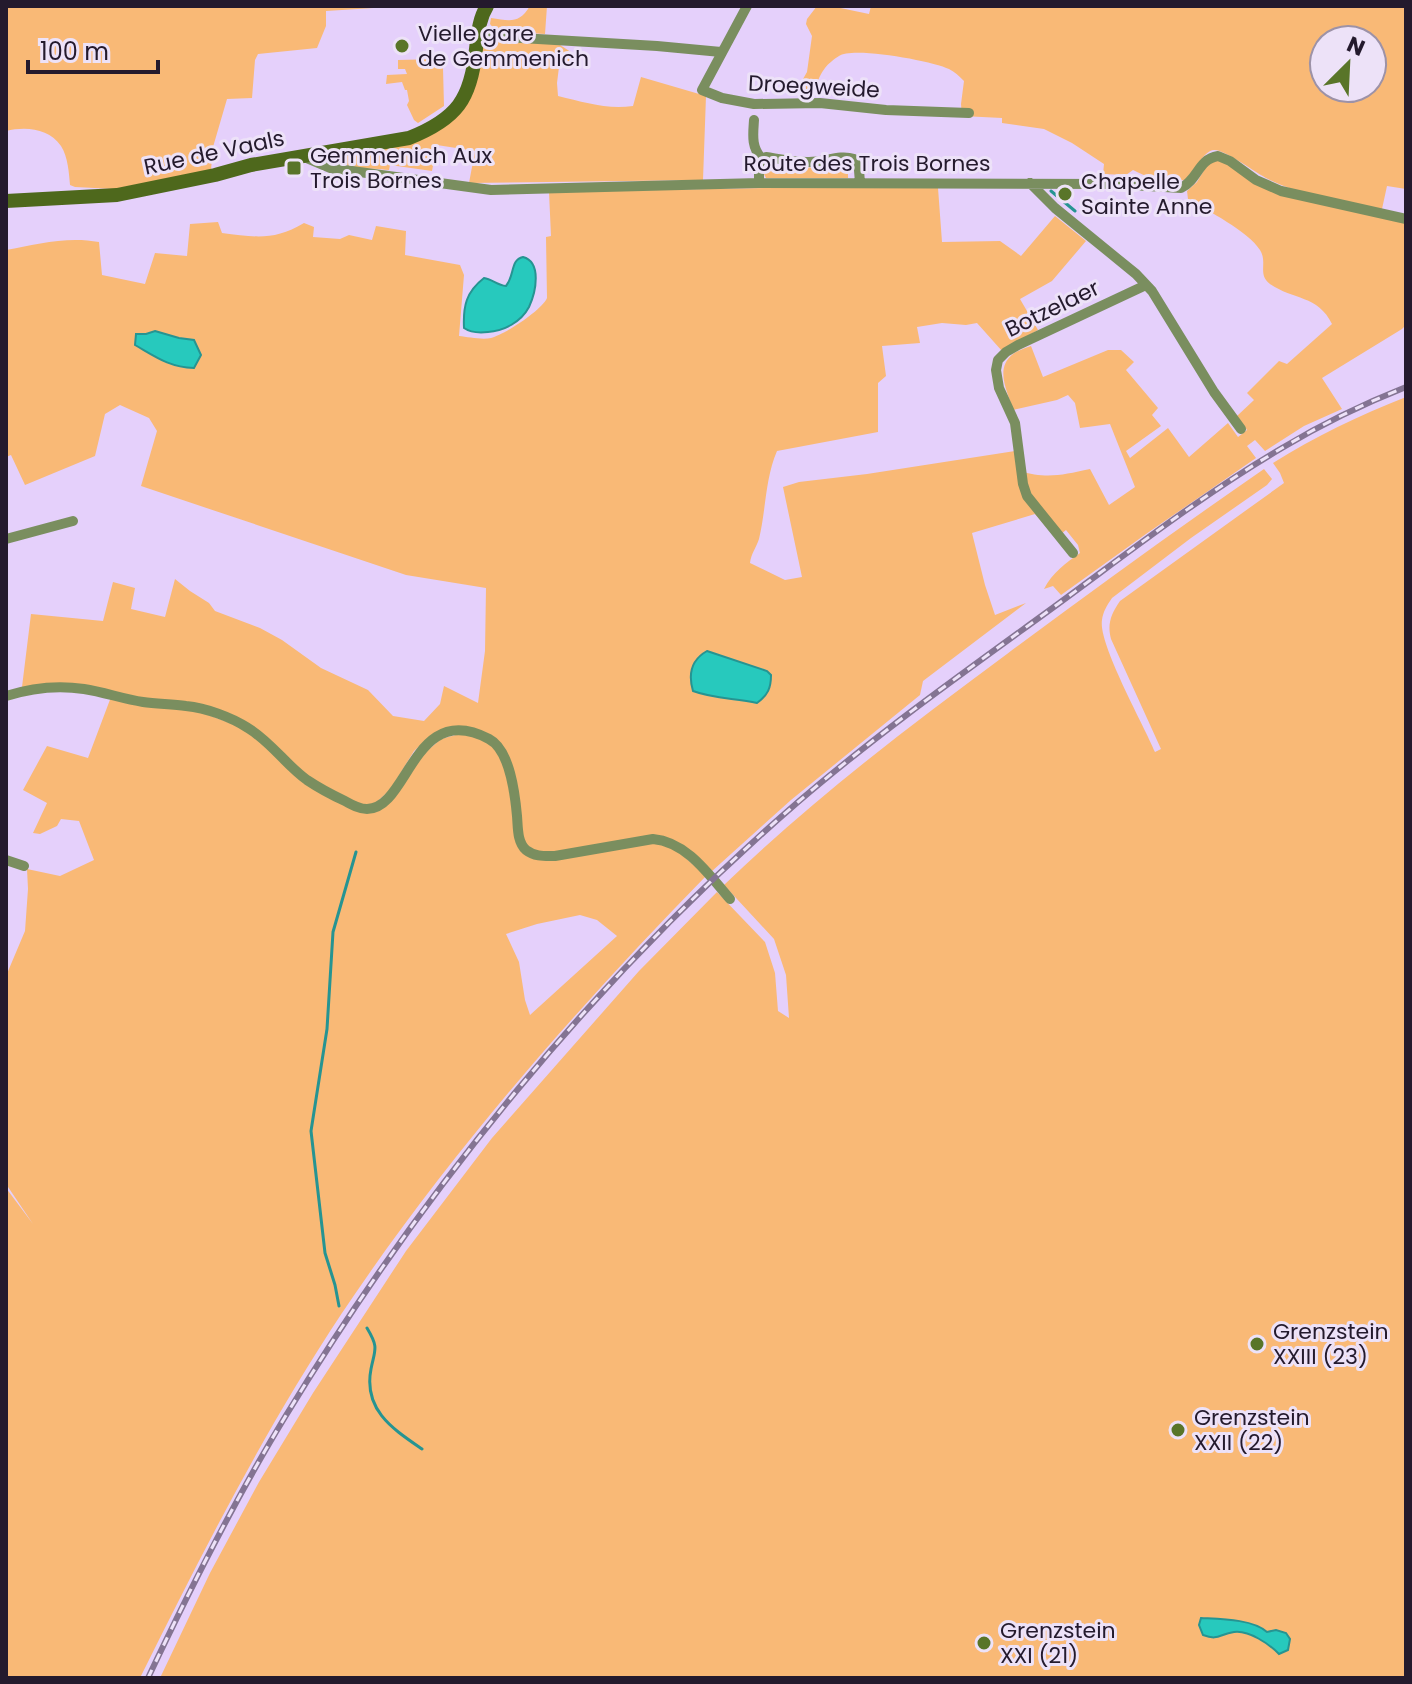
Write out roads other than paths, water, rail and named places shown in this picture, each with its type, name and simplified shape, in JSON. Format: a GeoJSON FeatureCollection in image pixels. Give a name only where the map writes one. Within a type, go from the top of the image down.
{"type":"FeatureCollection","features":[{"type":"Feature","properties":{"kind":"main road","name":"Rue de Vaals"},"geometry":{"type":"LineString","coordinates":[[6,201],[117,195],[251,165],[409,138],[446,118],[468,92],[474,71],[480,19],[487,6]]}},
{"type":"Feature","properties":{"kind":"street","name":"Droegweide"},"geometry":{"type":"LineString","coordinates":[[747,6],[702,90],[740,103],[820,103],[886,110],[969,113]]}},
{"type":"Feature","properties":{"kind":"street"},"geometry":{"type":"LineString","coordinates":[[478,32],[487,36],[721,52]]}},
{"type":"Feature","properties":{"kind":"street"},"geometry":{"type":"LineString","coordinates":[[754,120],[753,145],[762,159]]}},
{"type":"Feature","properties":{"kind":"street","name":"Route des Trois Bornes"},"geometry":{"type":"LineString","coordinates":[[303,156],[330,168],[491,190],[759,183],[1030,183],[1181,188],[1191,183],[1205,160],[1218,156],[1256,180],[1281,191],[1406,219]]}},
{"type":"Feature","properties":{"kind":"street"},"geometry":{"type":"LineString","coordinates":[[759,183],[759,164],[766,157],[806,162],[847,157],[854,159],[860,183]]}},
{"type":"Feature","properties":{"kind":"street","name":"Botzelaer"},"geometry":{"type":"LineString","coordinates":[[1030,183],[1146,285],[1241,429]]}},
{"type":"Feature","properties":{"kind":"street","name":"Botzelaer"},"geometry":{"type":"LineString","coordinates":[[1073,553],[1027,496],[1015,423],[999,388],[998,360],[1018,345],[1146,285]]}},
{"type":"Feature","properties":{"kind":"street"},"geometry":{"type":"LineString","coordinates":[[6,539],[73,521]]}},
{"type":"Feature","properties":{"kind":"street"},"geometry":{"type":"LineString","coordinates":[[6,696],[63,686],[143,702],[195,707],[247,727],[271,744],[307,780],[353,805],[371,809],[395,790],[427,743],[449,732],[464,730],[487,737],[504,754],[510,773],[519,837],[527,850],[542,857],[663,840],[686,853],[730,899]]}},
{"type":"Feature","properties":{"kind":"street"},"geometry":{"type":"LineString","coordinates":[[6,860],[24,866]]}},
{"type":"Feature","properties":{"kind":"waterway"},"geometry":{"type":"LineString","coordinates":[[1051,191],[1075,211]]}},
{"type":"Feature","properties":{"kind":"waterway"},"geometry":{"type":"LineString","coordinates":[[339,1306],[325,1253],[311,1131],[327,1029],[333,932],[356,852]]}},
{"type":"Feature","properties":{"kind":"waterway"},"geometry":{"type":"LineString","coordinates":[[367,1328],[375,1344],[370,1383],[376,1407],[391,1426],[422,1449]]}},
{"type":"Feature","properties":{"kind":"railway"},"geometry":{"type":"LineString","coordinates":[[148,1678],[213,1546],[266,1449],[395,1249],[518,1089],[652,940],[798,802],[952,681],[1222,486],[1297,439],[1358,407],[1406,387]]}},
{"type":"Feature","properties":{"kind":"place","name":"Vielle gare de Gemmenich"},"geometry":{"type":"Point","coordinates":[402,46]}},
{"type":"Feature","properties":{"kind":"place","name":"Gemmenich Aux Trois Bornes"},"geometry":{"type":"Point","coordinates":[294,168]}},
{"type":"Feature","properties":{"kind":"place","name":"Chapelle Sainte Anne"},"geometry":{"type":"Point","coordinates":[1065,194]}},
{"type":"Feature","properties":{"kind":"place","name":"Grenzstein XXIII (23)"},"geometry":{"type":"Point","coordinates":[1257,1344]}},
{"type":"Feature","properties":{"kind":"place","name":"Grenzstein XXII (22)"},"geometry":{"type":"Point","coordinates":[1178,1430]}},
{"type":"Feature","properties":{"kind":"place","name":"Grenzstein XXI (21)"},"geometry":{"type":"Point","coordinates":[984,1643]}}]}
